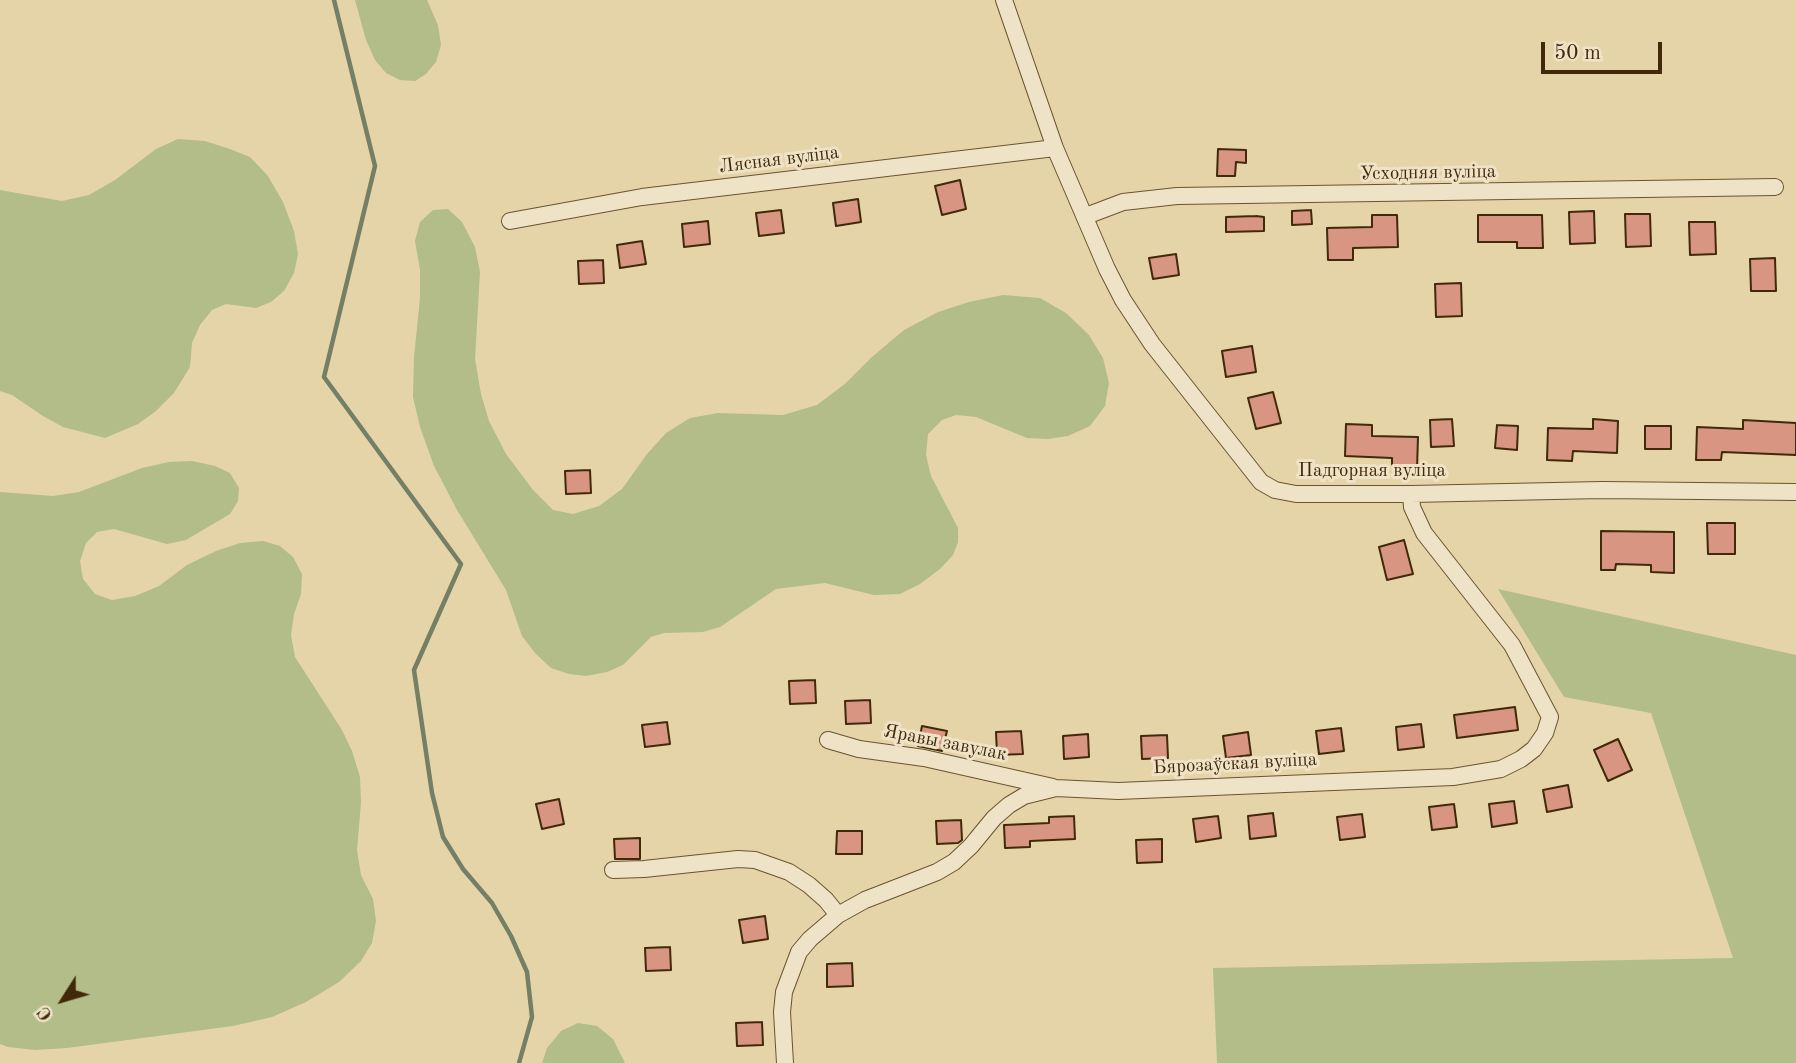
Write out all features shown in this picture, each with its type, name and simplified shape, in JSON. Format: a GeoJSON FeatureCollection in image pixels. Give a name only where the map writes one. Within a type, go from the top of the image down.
{"type":"FeatureCollection","features":[{"type":"Feature","properties":{"kind":"street","name":"Падгорная вуліца"},"geometry":{"type":"LineString","coordinates":[[1004,0],[1055,148],[1123,300],[1152,344],[1261,482],[1275,490],[1296,494],[1588,490],[1796,492]]}},
{"type":"Feature","properties":{"kind":"street","name":"Лясная вуліца"},"geometry":{"type":"LineString","coordinates":[[510,221],[642,197],[1055,148]]}},
{"type":"Feature","properties":{"kind":"street","name":"Усходняя вуліца"},"geometry":{"type":"LineString","coordinates":[[1086,216],[1123,202],[1177,196],[1774,187]]}},
{"type":"Feature","properties":{"kind":"street","name":"Бярозаўская вуліца"},"geometry":{"type":"LineString","coordinates":[[785,1063],[782,1012],[784,992],[799,952],[810,939],[838,915],[865,900],[946,867],[971,846],[994,818],[1024,796],[1056,788],[1118,791],[1453,777],[1501,769],[1534,749],[1545,733],[1550,717],[1512,645],[1424,533],[1412,507],[1411,494]]}},
{"type":"Feature","properties":{"kind":"street","name":"Яравы завулак"},"geometry":{"type":"LineString","coordinates":[[828,740],[859,749],[924,758],[1056,788]]}},
{"type":"Feature","properties":{"kind":"street"},"geometry":{"type":"LineString","coordinates":[[613,870],[738,859],[755,860],[789,872],[809,885],[838,915]]}},
{"type":"Feature","properties":{"kind":"green space"},"geometry":{"type":"Polygon","coordinates":[[[355,0],[427,0],[438,25],[441,45],[436,62],[426,74],[415,81],[400,80],[386,73],[375,60],[366,40],[355,0]]]}},
{"type":"Feature","properties":{"kind":"green space"},"geometry":{"type":"Polygon","coordinates":[[[178,139],[205,141],[250,157],[268,176],[283,202],[294,231],[298,254],[294,273],[284,291],[271,302],[256,308],[226,304],[212,310],[200,325],[192,343],[190,367],[174,393],[138,424],[105,438],[63,427],[12,395],[0,391],[0,190],[62,201],[89,195],[115,180],[156,149],[178,139]]]}},
{"type":"Feature","properties":{"kind":"green space"},"geometry":{"type":"Polygon","coordinates":[[[448,209],[462,222],[475,247],[480,272],[475,359],[489,421],[506,454],[533,490],[553,510],[573,514],[599,506],[622,489],[666,433],[690,418],[718,413],[783,415],[817,405],[846,383],[904,330],[938,312],[1003,295],[1040,298],[1066,313],[1089,335],[1103,358],[1109,383],[1105,406],[1090,426],[1068,436],[1048,439],[1027,438],[976,417],[956,415],[942,420],[928,434],[926,455],[931,476],[958,528],[958,542],[953,555],[940,569],[920,584],[900,594],[874,595],[825,583],[776,589],[720,627],[703,632],[664,633],[651,637],[623,665],[607,672],[586,676],[569,674],[551,668],[522,636],[506,590],[457,510],[434,466],[420,427],[413,397],[420,298],[420,270],[415,241],[420,222],[433,210],[448,209]]]}},
{"type":"Feature","properties":{"kind":"green space"},"geometry":{"type":"Polygon","coordinates":[[[192,461],[215,466],[230,473],[239,488],[238,501],[230,514],[186,540],[167,544],[114,529],[97,532],[86,543],[80,561],[83,579],[95,594],[112,600],[135,596],[159,586],[187,565],[240,543],[263,541],[280,546],[293,557],[302,574],[301,594],[291,635],[295,657],[342,730],[360,777],[357,850],[361,875],[373,899],[376,921],[372,943],[361,961],[339,982],[306,1002],[272,1017],[233,1026],[67,1048],[35,1050],[8,1047],[0,1044],[0,492],[53,496],[79,492],[142,468],[169,462],[192,461]]]}},
{"type":"Feature","properties":{"kind":"green space"},"geometry":{"type":"Polygon","coordinates":[[[1498,589],[1796,655],[1796,1063],[1217,1063],[1213,968],[1733,958],[1651,713],[1564,697],[1498,589]]]}},
{"type":"Feature","properties":{"kind":"green space"},"geometry":{"type":"Polygon","coordinates":[[[578,1023],[597,1026],[613,1039],[625,1063],[542,1063],[547,1048],[561,1031],[578,1023]]]}},
{"type":"Feature","properties":{"kind":"building"},"geometry":{"type":"Polygon","coordinates":[[[1218,149],[1246,150],[1246,163],[1236,162],[1235,176],[1217,176],[1218,149]]]}},
{"type":"Feature","properties":{"kind":"building"},"geometry":{"type":"Polygon","coordinates":[[[960,180],[966,209],[942,215],[935,186],[960,180]]]}},
{"type":"Feature","properties":{"kind":"building"},"geometry":{"type":"Polygon","coordinates":[[[858,199],[861,222],[836,226],[833,203],[858,199]]]}},
{"type":"Feature","properties":{"kind":"building"},"geometry":{"type":"Polygon","coordinates":[[[781,210],[784,233],[759,236],[756,213],[781,210]]]}},
{"type":"Feature","properties":{"kind":"building"},"geometry":{"type":"Polygon","coordinates":[[[1311,210],[1312,224],[1292,225],[1292,211],[1311,210]]]}},
{"type":"Feature","properties":{"kind":"building"},"geometry":{"type":"Polygon","coordinates":[[[1594,211],[1595,243],[1570,244],[1569,212],[1594,211]]]}},
{"type":"Feature","properties":{"kind":"building"},"geometry":{"type":"Polygon","coordinates":[[[1625,214],[1650,214],[1651,246],[1626,247],[1625,214]]]}},
{"type":"Feature","properties":{"kind":"building"},"geometry":{"type":"Polygon","coordinates":[[[1372,215],[1397,215],[1398,247],[1353,248],[1353,260],[1328,260],[1327,228],[1372,227],[1372,215]]]}},
{"type":"Feature","properties":{"kind":"building"},"geometry":{"type":"Polygon","coordinates":[[[1478,215],[1542,215],[1543,248],[1517,248],[1517,242],[1478,242],[1478,215]]]}},
{"type":"Feature","properties":{"kind":"building"},"geometry":{"type":"Polygon","coordinates":[[[1226,217],[1264,217],[1264,231],[1226,232],[1226,217]]]}},
{"type":"Feature","properties":{"kind":"building"},"geometry":{"type":"Polygon","coordinates":[[[708,221],[710,244],[684,247],[682,224],[708,221]]]}},
{"type":"Feature","properties":{"kind":"building"},"geometry":{"type":"Polygon","coordinates":[[[1689,222],[1715,222],[1716,254],[1690,255],[1689,222]]]}},
{"type":"Feature","properties":{"kind":"building"},"geometry":{"type":"Polygon","coordinates":[[[642,241],[646,264],[620,268],[617,245],[642,241]]]}},
{"type":"Feature","properties":{"kind":"building"},"geometry":{"type":"Polygon","coordinates":[[[1176,254],[1179,275],[1153,279],[1149,258],[1176,254]]]}},
{"type":"Feature","properties":{"kind":"building"},"geometry":{"type":"Polygon","coordinates":[[[1775,258],[1776,291],[1751,291],[1750,259],[1775,258]]]}},
{"type":"Feature","properties":{"kind":"building"},"geometry":{"type":"Polygon","coordinates":[[[603,260],[604,283],[579,284],[578,261],[603,260]]]}},
{"type":"Feature","properties":{"kind":"building"},"geometry":{"type":"Polygon","coordinates":[[[1461,283],[1462,316],[1436,317],[1435,284],[1461,283]]]}},
{"type":"Feature","properties":{"kind":"building"},"geometry":{"type":"Polygon","coordinates":[[[1252,346],[1256,372],[1226,377],[1222,351],[1252,346]]]}},
{"type":"Feature","properties":{"kind":"building"},"geometry":{"type":"Polygon","coordinates":[[[1273,392],[1281,423],[1256,429],[1248,398],[1273,392]]]}},
{"type":"Feature","properties":{"kind":"building"},"geometry":{"type":"Polygon","coordinates":[[[1452,419],[1454,446],[1431,447],[1430,420],[1452,419]]]}},
{"type":"Feature","properties":{"kind":"building"},"geometry":{"type":"Polygon","coordinates":[[[1593,419],[1618,421],[1617,453],[1573,451],[1572,461],[1547,460],[1548,428],[1593,429],[1593,419]]]}},
{"type":"Feature","properties":{"kind":"building"},"geometry":{"type":"Polygon","coordinates":[[[1743,420],[1796,423],[1796,455],[1722,452],[1721,460],[1696,460],[1697,427],[1743,429],[1743,420]]]}},
{"type":"Feature","properties":{"kind":"building"},"geometry":{"type":"Polygon","coordinates":[[[1346,424],[1372,425],[1372,436],[1418,437],[1417,469],[1392,468],[1392,458],[1345,456],[1346,424]]]}},
{"type":"Feature","properties":{"kind":"building"},"geometry":{"type":"Polygon","coordinates":[[[1497,425],[1518,426],[1517,450],[1495,448],[1497,425]]]}},
{"type":"Feature","properties":{"kind":"building"},"geometry":{"type":"Polygon","coordinates":[[[1645,426],[1671,426],[1671,449],[1645,449],[1645,426]]]}},
{"type":"Feature","properties":{"kind":"building"},"geometry":{"type":"Polygon","coordinates":[[[590,470],[591,493],[566,494],[565,471],[590,470]]]}},
{"type":"Feature","properties":{"kind":"building"},"geometry":{"type":"Polygon","coordinates":[[[1707,523],[1735,523],[1735,554],[1708,554],[1707,523]]]}},
{"type":"Feature","properties":{"kind":"building"},"geometry":{"type":"Polygon","coordinates":[[[1601,531],[1674,532],[1674,573],[1651,572],[1651,565],[1616,564],[1615,570],[1601,570],[1601,531]]]}},
{"type":"Feature","properties":{"kind":"building"},"geometry":{"type":"Polygon","coordinates":[[[1404,540],[1413,574],[1387,580],[1379,547],[1404,540]]]}},
{"type":"Feature","properties":{"kind":"building"},"geometry":{"type":"Polygon","coordinates":[[[815,680],[816,703],[790,704],[789,681],[815,680]]]}},
{"type":"Feature","properties":{"kind":"building"},"geometry":{"type":"Polygon","coordinates":[[[870,700],[871,723],[846,724],[845,701],[870,700]]]}},
{"type":"Feature","properties":{"kind":"building"},"geometry":{"type":"Polygon","coordinates":[[[1515,707],[1518,730],[1457,738],[1454,715],[1515,707]]]}},
{"type":"Feature","properties":{"kind":"building"},"geometry":{"type":"Polygon","coordinates":[[[667,722],[670,744],[645,747],[642,725],[667,722]]]}},
{"type":"Feature","properties":{"kind":"building"},"geometry":{"type":"Polygon","coordinates":[[[1421,724],[1424,747],[1398,750],[1396,727],[1421,724]]]}},
{"type":"Feature","properties":{"kind":"building"},"geometry":{"type":"Polygon","coordinates":[[[922,726],[947,731],[942,751],[918,746],[922,726]]]}},
{"type":"Feature","properties":{"kind":"building"},"geometry":{"type":"Polygon","coordinates":[[[1341,728],[1344,751],[1319,754],[1316,731],[1341,728]]]}},
{"type":"Feature","properties":{"kind":"building"},"geometry":{"type":"Polygon","coordinates":[[[1021,731],[1023,754],[997,755],[996,732],[1021,731]]]}},
{"type":"Feature","properties":{"kind":"building"},"geometry":{"type":"Polygon","coordinates":[[[1248,732],[1251,755],[1226,758],[1223,736],[1248,732]]]}},
{"type":"Feature","properties":{"kind":"building"},"geometry":{"type":"Polygon","coordinates":[[[1088,734],[1089,757],[1064,759],[1063,736],[1088,734]]]}},
{"type":"Feature","properties":{"kind":"building"},"geometry":{"type":"Polygon","coordinates":[[[1167,735],[1168,758],[1142,759],[1141,736],[1167,735]]]}},
{"type":"Feature","properties":{"kind":"building"},"geometry":{"type":"Polygon","coordinates":[[[1618,739],[1632,770],[1608,781],[1594,750],[1618,739]]]}},
{"type":"Feature","properties":{"kind":"building"},"geometry":{"type":"Polygon","coordinates":[[[1568,785],[1572,807],[1547,812],[1543,790],[1568,785]]]}},
{"type":"Feature","properties":{"kind":"building"},"geometry":{"type":"Polygon","coordinates":[[[559,799],[564,824],[542,829],[536,804],[559,799]]]}},
{"type":"Feature","properties":{"kind":"building"},"geometry":{"type":"Polygon","coordinates":[[[1514,801],[1517,823],[1492,827],[1489,804],[1514,801]]]}},
{"type":"Feature","properties":{"kind":"building"},"geometry":{"type":"Polygon","coordinates":[[[1454,804],[1457,827],[1432,830],[1429,807],[1454,804]]]}},
{"type":"Feature","properties":{"kind":"building"},"geometry":{"type":"Polygon","coordinates":[[[1273,813],[1276,836],[1250,839],[1248,816],[1273,813]]]}},
{"type":"Feature","properties":{"kind":"building"},"geometry":{"type":"Polygon","coordinates":[[[1362,814],[1365,837],[1340,840],[1337,817],[1362,814]]]}},
{"type":"Feature","properties":{"kind":"building"},"geometry":{"type":"Polygon","coordinates":[[[1074,816],[1075,839],[1030,841],[1030,847],[1005,848],[1004,825],[1049,823],[1049,817],[1074,816]]]}},
{"type":"Feature","properties":{"kind":"building"},"geometry":{"type":"Polygon","coordinates":[[[1218,816],[1221,838],[1196,842],[1193,819],[1218,816]]]}},
{"type":"Feature","properties":{"kind":"building"},"geometry":{"type":"Polygon","coordinates":[[[961,820],[962,840],[958,843],[937,844],[936,821],[961,820]]]}},
{"type":"Feature","properties":{"kind":"building"},"geometry":{"type":"Polygon","coordinates":[[[837,831],[862,831],[862,854],[836,854],[837,831]]]}},
{"type":"Feature","properties":{"kind":"building"},"geometry":{"type":"Polygon","coordinates":[[[640,838],[640,859],[615,859],[614,839],[640,838]]]}},
{"type":"Feature","properties":{"kind":"building"},"geometry":{"type":"Polygon","coordinates":[[[1162,839],[1162,862],[1137,863],[1136,840],[1162,839]]]}},
{"type":"Feature","properties":{"kind":"building"},"geometry":{"type":"Polygon","coordinates":[[[765,916],[768,939],[743,943],[739,920],[765,916]]]}},
{"type":"Feature","properties":{"kind":"building"},"geometry":{"type":"Polygon","coordinates":[[[670,947],[671,970],[646,971],[645,948],[670,947]]]}},
{"type":"Feature","properties":{"kind":"building"},"geometry":{"type":"Polygon","coordinates":[[[852,963],[853,986],[827,987],[827,964],[852,963]]]}},
{"type":"Feature","properties":{"kind":"building"},"geometry":{"type":"Polygon","coordinates":[[[762,1022],[763,1045],[737,1046],[736,1023],[762,1022]]]}},
{"type":"Feature","properties":{"kind":"waterway"},"geometry":{"type":"LineString","coordinates":[[334,0],[375,166],[324,377],[461,564],[414,670],[432,793],[443,837],[463,869],[492,903],[527,972],[532,1017],[519,1063]]}}]}
